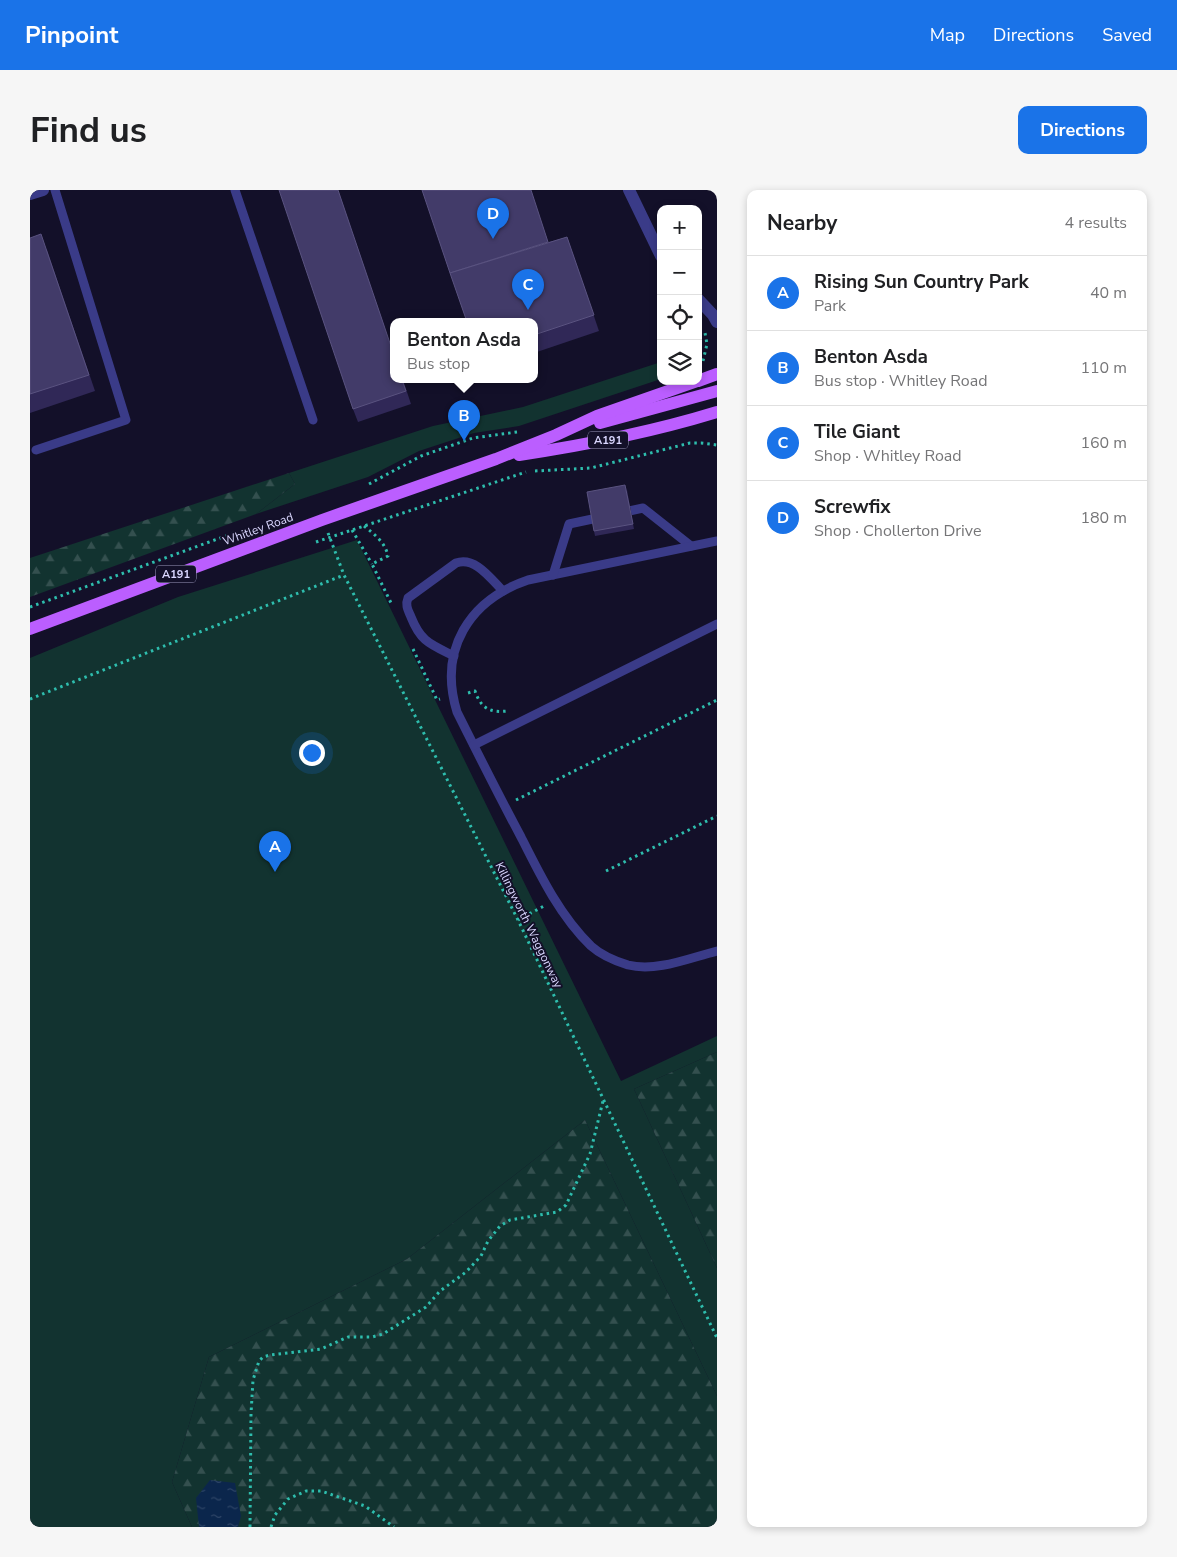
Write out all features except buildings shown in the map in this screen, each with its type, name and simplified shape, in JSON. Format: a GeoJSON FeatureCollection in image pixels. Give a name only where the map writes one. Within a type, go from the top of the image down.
{"type":"FeatureCollection","features":[{"type":"Feature","properties":{"kind":"main road","name":"Whitley Road"},"geometry":{"type":"LineString","coordinates":[[702,380],[717,374]]}},
{"type":"Feature","properties":{"kind":"main road","name":"Whitley Road"},"geometry":{"type":"LineString","coordinates":[[30,629],[322,520],[496,459],[597,416],[686,385]]}},
{"type":"Feature","properties":{"kind":"main road","name":"Whitley Road"},"geometry":{"type":"LineString","coordinates":[[556,434],[717,391]]}},
{"type":"Feature","properties":{"kind":"main road","name":"Whitley Road"},"geometry":{"type":"LineString","coordinates":[[496,459],[587,445],[684,422],[717,412]]}},
{"type":"Feature","properties":{"kind":"street"},"geometry":{"type":"LineString","coordinates":[[30,194],[43,190]]}},
{"type":"Feature","properties":{"kind":"street"},"geometry":{"type":"LineString","coordinates":[[630,190],[658,250]]}},
{"type":"Feature","properties":{"kind":"street"},"geometry":{"type":"LineString","coordinates":[[702,303],[717,322]]}},
{"type":"Feature","properties":{"kind":"lane"},"geometry":{"type":"LineString","coordinates":[[36,450],[126,420],[54,190]]}},
{"type":"Feature","properties":{"kind":"lane"},"geometry":{"type":"LineString","coordinates":[[235,190],[313,420]]}},
{"type":"Feature","properties":{"kind":"lane"},"geometry":{"type":"LineString","coordinates":[[553,575],[569,524],[643,508],[691,546]]}},
{"type":"Feature","properties":{"kind":"lane"},"geometry":{"type":"LineString","coordinates":[[717,541],[528,580],[503,591],[488,601],[465,627],[454,656],[451,683],[452,696],[457,712],[539,873],[562,909],[592,947],[611,959],[629,965],[645,967],[660,966],[717,951]]}},
{"type":"Feature","properties":{"kind":"lane"},"geometry":{"type":"LineString","coordinates":[[454,656],[422,638],[407,607],[408,598],[461,561],[474,564],[503,591]]}},
{"type":"Feature","properties":{"kind":"lane"},"geometry":{"type":"LineString","coordinates":[[474,745],[717,624]]}},
{"type":"Feature","properties":{"kind":"path"},"geometry":{"type":"LineString","coordinates":[[702,363],[706,352],[705,333]]}},
{"type":"Feature","properties":{"kind":"path"},"geometry":{"type":"LineString","coordinates":[[329,538],[525,473],[591,468],[690,443],[717,445]]}},
{"type":"Feature","properties":{"kind":"path","name":"Killingworth Waggonway"},"geometry":{"type":"LineString","coordinates":[[322,520],[344,574],[518,920],[717,1338]]}},
{"type":"Feature","properties":{"kind":"path"},"geometry":{"type":"LineString","coordinates":[[364,526],[383,543],[388,556],[372,564]]}},
{"type":"Feature","properties":{"kind":"path"},"geometry":{"type":"LineString","coordinates":[[352,530],[372,564],[392,606]]}},
{"type":"Feature","properties":{"kind":"path"},"geometry":{"type":"LineString","coordinates":[[30,699],[344,574]]}},
{"type":"Feature","properties":{"kind":"path"},"geometry":{"type":"LineString","coordinates":[[413,649],[437,700],[475,691],[478,700],[489,710],[496,712],[512,710]]}},
{"type":"Feature","properties":{"kind":"path"},"geometry":{"type":"LineString","coordinates":[[507,811],[517,807],[514,801],[717,700]]}},
{"type":"Feature","properties":{"kind":"path"},"geometry":{"type":"LineString","coordinates":[[606,871],[717,816]]}},
{"type":"Feature","properties":{"kind":"path"},"geometry":{"type":"LineString","coordinates":[[250,1527],[252,1388],[259,1361],[263,1357],[270,1355],[321,1349],[348,1337],[372,1337],[383,1334],[426,1308],[440,1291],[466,1272],[481,1256],[488,1241],[500,1226],[510,1220],[562,1210],[566,1206],[590,1154],[603,1102]]}},
{"type":"Feature","properties":{"kind":"path"},"geometry":{"type":"LineString","coordinates":[[271,1527],[275,1515],[288,1499],[306,1491],[321,1490],[365,1506],[394,1527]]}},
{"type":"Feature","properties":{"kind":"green space"},"geometry":{"type":"Polygon","coordinates":[[[657,363],[657,380],[519,426],[474,433],[419,451],[368,477],[256,514],[295,484],[289,473],[433,426],[523,407],[657,363]]]}},
{"type":"Feature","properties":{"kind":"green space"},"geometry":{"type":"Polygon","coordinates":[[[289,473],[295,484],[256,514],[30,597],[30,558],[289,473]]]}},
{"type":"Feature","properties":{"kind":"green space"},"geometry":{"type":"Polygon","coordinates":[[[357,540],[621,1081],[717,1036],[717,1052],[634,1089],[717,1268],[717,1396],[585,1120],[407,1259],[209,1357],[172,1482],[192,1527],[30,1527],[30,658],[178,597],[357,540]]]}},
{"type":"Feature","properties":{"kind":"green space"},"geometry":{"type":"Polygon","coordinates":[[[717,1052],[717,1268],[634,1089],[717,1052]]]}},
{"type":"Feature","properties":{"kind":"green space"},"geometry":{"type":"Polygon","coordinates":[[[585,1120],[717,1396],[717,1527],[192,1527],[172,1482],[209,1357],[407,1259],[585,1120]]]}},
{"type":"Feature","properties":{"kind":"water"},"geometry":{"type":"Polygon","coordinates":[[[210,1480],[235,1483],[241,1516],[238,1527],[199,1527],[196,1498],[210,1480]]]}},
{"type":"Feature","properties":{"kind":"place","name":"Screwfix"},"geometry":{"type":"Point","coordinates":[493,239]}},
{"type":"Feature","properties":{"kind":"place","name":"Tile Giant"},"geometry":{"type":"Point","coordinates":[528,310]}},
{"type":"Feature","properties":{"kind":"place","name":"Benton Asda"},"geometry":{"type":"Point","coordinates":[464,441]}},
{"type":"Feature","properties":{"kind":"place","name":"Rising Sun Country Park"},"geometry":{"type":"Point","coordinates":[275,872]}}]}
